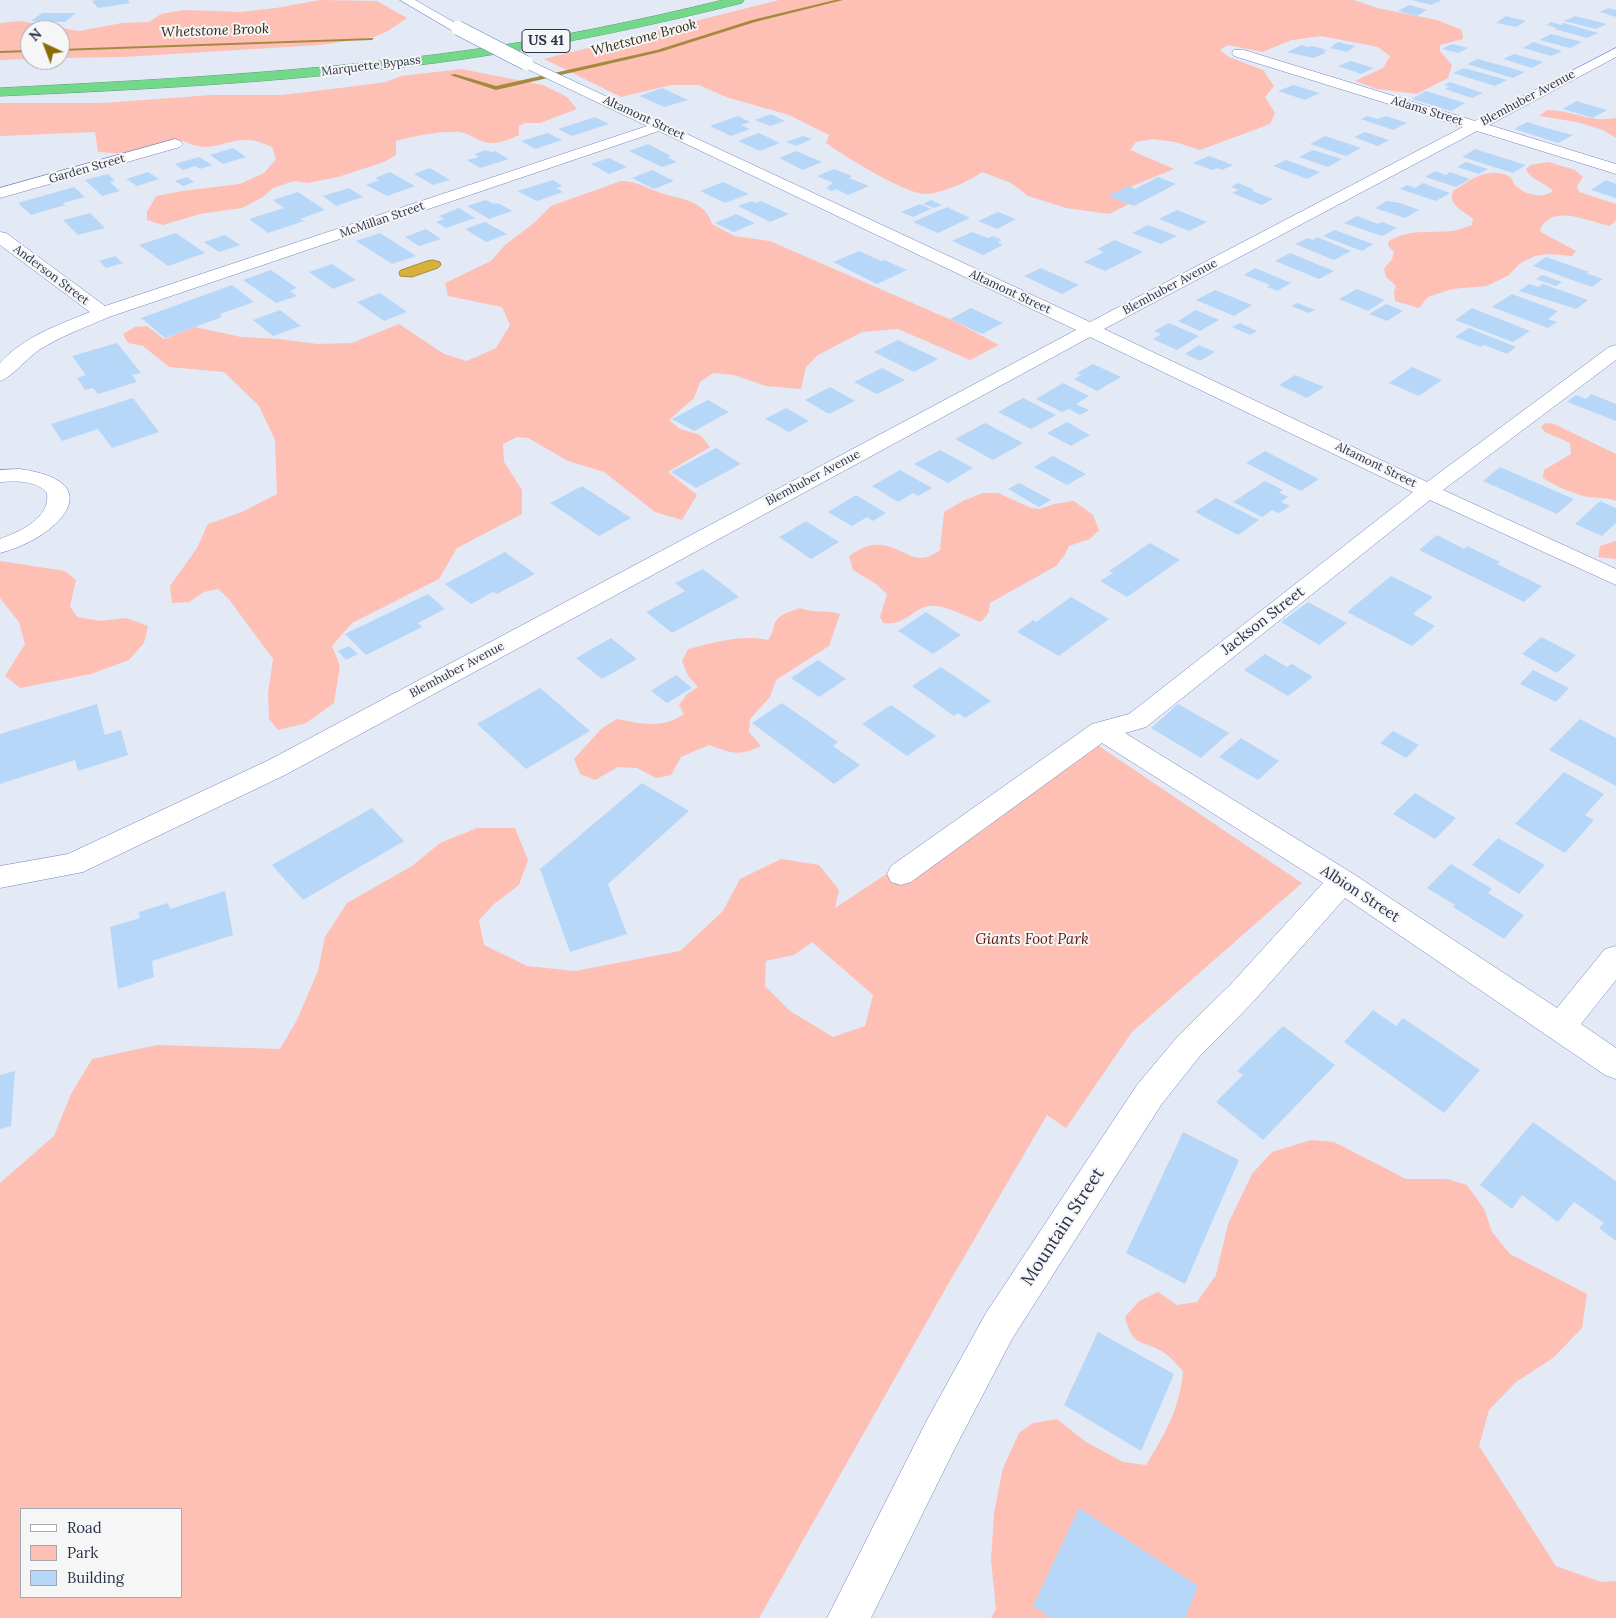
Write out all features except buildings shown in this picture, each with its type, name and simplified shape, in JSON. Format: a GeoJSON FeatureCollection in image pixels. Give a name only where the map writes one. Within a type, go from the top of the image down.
{"type":"FeatureCollection","features":[{"type":"Feature","properties":{"kind":"highway","name":"Marquette Bypass"},"geometry":{"type":"LineString","coordinates":[[78,74],[249,66],[399,52],[556,28],[691,0]]}},
{"type":"Feature","properties":{"kind":"highway","name":"Marquette Bypass"},"geometry":{"type":"LineString","coordinates":[[0,92],[208,81],[404,62],[506,48],[616,28],[738,0]]}},
{"type":"Feature","properties":{"kind":"street","name":"Altamont Street"},"geometry":{"type":"LineString","coordinates":[[406,0],[526,63],[1400,476],[1428,491],[1616,578]]}},
{"type":"Feature","properties":{"kind":"street","name":"Blemhuber Avenue"},"geometry":{"type":"LineString","coordinates":[[0,877],[73,864],[278,767],[1090,330],[1616,52]]}},
{"type":"Feature","properties":{"kind":"street","name":"Adams Street"},"geometry":{"type":"LineString","coordinates":[[1238,54],[1616,168]]}},
{"type":"Feature","properties":{"kind":"street","name":"McMillan Street"},"geometry":{"type":"LineString","coordinates":[[0,375],[10,362],[48,336],[102,313],[660,126]]}},
{"type":"Feature","properties":{"kind":"street","name":"Garden Street"},"geometry":{"type":"LineString","coordinates":[[0,193],[175,144]]}},
{"type":"Feature","properties":{"kind":"street","name":"Anderson Street"},"geometry":{"type":"LineString","coordinates":[[0,237],[102,313]]}},
{"type":"Feature","properties":{"kind":"street","name":"Jackson Street"},"geometry":{"type":"LineString","coordinates":[[901,874],[1101,730],[1137,721],[1428,491],[1616,351]]}},
{"type":"Feature","properties":{"kind":"street"},"geometry":{"type":"LineString","coordinates":[[0,476],[26,475],[43,479],[54,487],[59,497],[56,509],[46,522],[30,534],[0,546]]}},
{"type":"Feature","properties":{"kind":"street","name":"Albion Street"},"geometry":{"type":"LineString","coordinates":[[1101,730],[1342,881],[1616,1064]]}},
{"type":"Feature","properties":{"kind":"street","name":"Mountain Street"},"geometry":{"type":"LineString","coordinates":[[848,1618],[941,1434],[999,1326],[1149,1095],[1189,1046],[1242,993],[1342,881]]}},
{"type":"Feature","properties":{"kind":"street"},"geometry":{"type":"LineString","coordinates":[[1560,1027],[1616,958]]}},
{"type":"Feature","properties":{"kind":"green space"},"geometry":{"type":"Polygon","coordinates":[[[320,0],[377,1],[407,18],[388,31],[374,37],[320,45],[124,57],[70,58],[70,29],[79,31],[122,23],[149,22],[161,14],[183,10],[241,12],[320,0]]]}},
{"type":"Feature","properties":{"kind":"green space"},"geometry":{"type":"Polygon","coordinates":[[[779,0],[1354,0],[1377,8],[1437,20],[1462,30],[1463,39],[1440,45],[1440,51],[1452,65],[1448,78],[1417,94],[1377,89],[1355,81],[1383,68],[1390,56],[1378,47],[1321,36],[1292,40],[1262,52],[1228,45],[1220,50],[1229,57],[1263,70],[1274,86],[1265,97],[1275,113],[1270,124],[1200,150],[1175,142],[1153,139],[1136,142],[1130,150],[1174,169],[1123,190],[1129,204],[1109,214],[1066,208],[1028,196],[1011,183],[982,172],[963,183],[946,189],[925,194],[916,192],[890,181],[846,156],[826,143],[829,135],[789,115],[726,97],[699,85],[671,85],[621,97],[544,59],[779,0]]]}},
{"type":"Feature","properties":{"kind":"green space"},"geometry":{"type":"Polygon","coordinates":[[[20,21],[20,59],[0,60],[0,23],[20,21]]]}},
{"type":"Feature","properties":{"kind":"green space"},"geometry":{"type":"Polygon","coordinates":[[[461,69],[543,85],[567,97],[577,109],[540,123],[525,123],[519,126],[519,135],[498,142],[485,142],[459,132],[428,134],[396,141],[396,155],[384,162],[338,177],[308,183],[294,181],[273,188],[263,197],[242,208],[200,214],[163,225],[147,220],[147,212],[156,196],[240,184],[264,173],[276,159],[272,147],[252,140],[239,140],[210,147],[193,145],[183,141],[128,154],[98,152],[95,132],[0,136],[0,103],[103,103],[211,95],[282,95],[386,82],[401,76],[461,69]]]}},
{"type":"Feature","properties":{"kind":"green space"},"geometry":{"type":"Polygon","coordinates":[[[1547,110],[1597,119],[1616,118],[1616,138],[1603,130],[1577,122],[1539,116],[1547,110]]]}},
{"type":"Feature","properties":{"kind":"green space"},"geometry":{"type":"Polygon","coordinates":[[[1548,162],[1575,170],[1583,177],[1577,186],[1579,192],[1616,204],[1616,220],[1610,226],[1572,216],[1553,217],[1546,221],[1540,229],[1541,232],[1576,251],[1572,256],[1547,254],[1535,256],[1519,264],[1509,275],[1487,286],[1452,289],[1428,297],[1419,308],[1395,301],[1394,292],[1396,286],[1386,277],[1384,269],[1392,259],[1394,252],[1388,246],[1389,241],[1411,233],[1452,231],[1472,225],[1473,219],[1454,204],[1452,196],[1453,191],[1481,175],[1504,174],[1511,178],[1514,184],[1522,191],[1533,195],[1549,194],[1553,191],[1531,176],[1526,169],[1531,165],[1548,162]]]}},
{"type":"Feature","properties":{"kind":"green space"},"geometry":{"type":"Polygon","coordinates":[[[621,181],[636,183],[658,192],[690,201],[703,209],[712,224],[734,236],[770,241],[956,322],[999,345],[970,360],[898,329],[862,332],[818,355],[806,367],[801,389],[766,386],[734,375],[713,373],[700,382],[694,398],[669,420],[680,429],[700,435],[710,447],[668,472],[697,495],[682,520],[655,512],[604,472],[568,461],[528,438],[517,437],[503,444],[504,462],[522,490],[522,514],[457,548],[439,579],[352,623],[332,646],[340,666],[334,703],[306,723],[278,730],[269,719],[268,693],[273,659],[228,598],[218,589],[204,592],[189,602],[172,603],[170,586],[197,548],[208,524],[242,512],[277,494],[275,440],[259,406],[224,372],[169,367],[143,346],[128,343],[123,334],[135,327],[147,326],[164,339],[195,327],[241,337],[317,344],[352,343],[399,324],[444,354],[467,361],[496,348],[510,325],[502,307],[448,296],[445,283],[491,261],[505,245],[534,223],[551,206],[621,181]]]}},
{"type":"Feature","properties":{"kind":"green space"},"geometry":{"type":"Polygon","coordinates":[[[1545,423],[1554,424],[1616,454],[1616,501],[1576,494],[1543,478],[1544,470],[1571,454],[1570,443],[1545,432],[1541,427],[1545,423]]]}},
{"type":"Feature","properties":{"kind":"green space"},"geometry":{"type":"Polygon","coordinates":[[[983,493],[998,493],[1031,508],[1040,509],[1054,504],[1074,501],[1093,515],[1099,530],[1090,539],[1069,546],[1056,566],[990,603],[989,612],[981,622],[948,609],[929,606],[897,622],[883,623],[880,617],[887,594],[876,584],[853,570],[849,556],[856,551],[873,545],[890,547],[917,558],[931,555],[940,550],[944,512],[963,501],[983,493]]]}},
{"type":"Feature","properties":{"kind":"green space"},"geometry":{"type":"Polygon","coordinates":[[[1616,541],[1616,559],[1598,557],[1600,546],[1616,541]]]}},
{"type":"Feature","properties":{"kind":"green space"},"geometry":{"type":"Polygon","coordinates":[[[0,561],[65,571],[76,580],[70,606],[77,617],[101,621],[126,618],[148,626],[144,643],[129,660],[91,674],[20,688],[5,676],[25,644],[19,622],[0,598],[0,561]]]}},
{"type":"Feature","properties":{"kind":"green space"},"geometry":{"type":"Polygon","coordinates":[[[800,608],[840,614],[829,646],[776,680],[770,697],[750,719],[749,732],[761,746],[746,752],[735,753],[709,745],[681,757],[671,775],[656,778],[637,768],[618,767],[595,780],[580,774],[574,759],[601,729],[617,719],[652,724],[668,722],[684,714],[679,705],[687,694],[698,687],[688,676],[682,661],[688,649],[738,639],[758,638],[768,640],[778,619],[784,614],[800,608]]]}},
{"type":"Feature","properties":{"kind":"green space","name":"Giants Foot Park"},"geometry":{"type":"Polygon","coordinates":[[[1090,740],[1302,883],[1132,1032],[1066,1128],[1047,1115],[950,1281],[759,1618],[0,1618],[0,1183],[54,1136],[71,1094],[92,1059],[157,1045],[280,1049],[297,1020],[318,971],[325,937],[347,903],[412,866],[440,843],[477,828],[515,828],[528,860],[519,885],[494,904],[479,920],[484,945],[527,966],[575,971],[680,951],[723,911],[740,879],[781,859],[819,865],[839,890],[835,908],[1090,740]],[[812,942],[794,955],[766,961],[765,986],[790,1011],[833,1037],[865,1026],[873,995],[812,942]]]}},
{"type":"Feature","properties":{"kind":"green space"},"geometry":{"type":"Polygon","coordinates":[[[1311,1140],[1334,1142],[1406,1179],[1447,1179],[1467,1185],[1484,1209],[1492,1232],[1510,1254],[1587,1294],[1582,1328],[1553,1358],[1516,1382],[1489,1410],[1479,1446],[1556,1566],[1601,1582],[1616,1581],[1616,1618],[991,1618],[996,1609],[991,1560],[994,1513],[1003,1468],[1019,1433],[1033,1423],[1057,1419],[1086,1442],[1123,1462],[1146,1465],[1175,1409],[1183,1371],[1166,1354],[1135,1338],[1131,1334],[1125,1317],[1139,1301],[1158,1292],[1177,1305],[1197,1302],[1216,1275],[1228,1224],[1252,1174],[1272,1152],[1311,1140]]]}},
{"type":"Feature","properties":{"kind":"shaded area"},"geometry":{"type":"Polygon","coordinates":[[[433,260],[440,262],[441,265],[438,268],[412,277],[400,276],[399,272],[401,270],[433,260]]]}},
{"type":"Feature","properties":{"kind":"waterway","name":"Whetstone Brook"},"geometry":{"type":"LineString","coordinates":[[453,75],[496,88],[658,51],[754,21],[841,0]]}},
{"type":"Feature","properties":{"kind":"waterway","name":"Whetstone Brook"},"geometry":{"type":"LineString","coordinates":[[70,50],[372,39]]}},
{"type":"Feature","properties":{"kind":"waterway","name":"Whetstone Brook"},"geometry":{"type":"LineString","coordinates":[[0,52],[20,51]]}}]}
